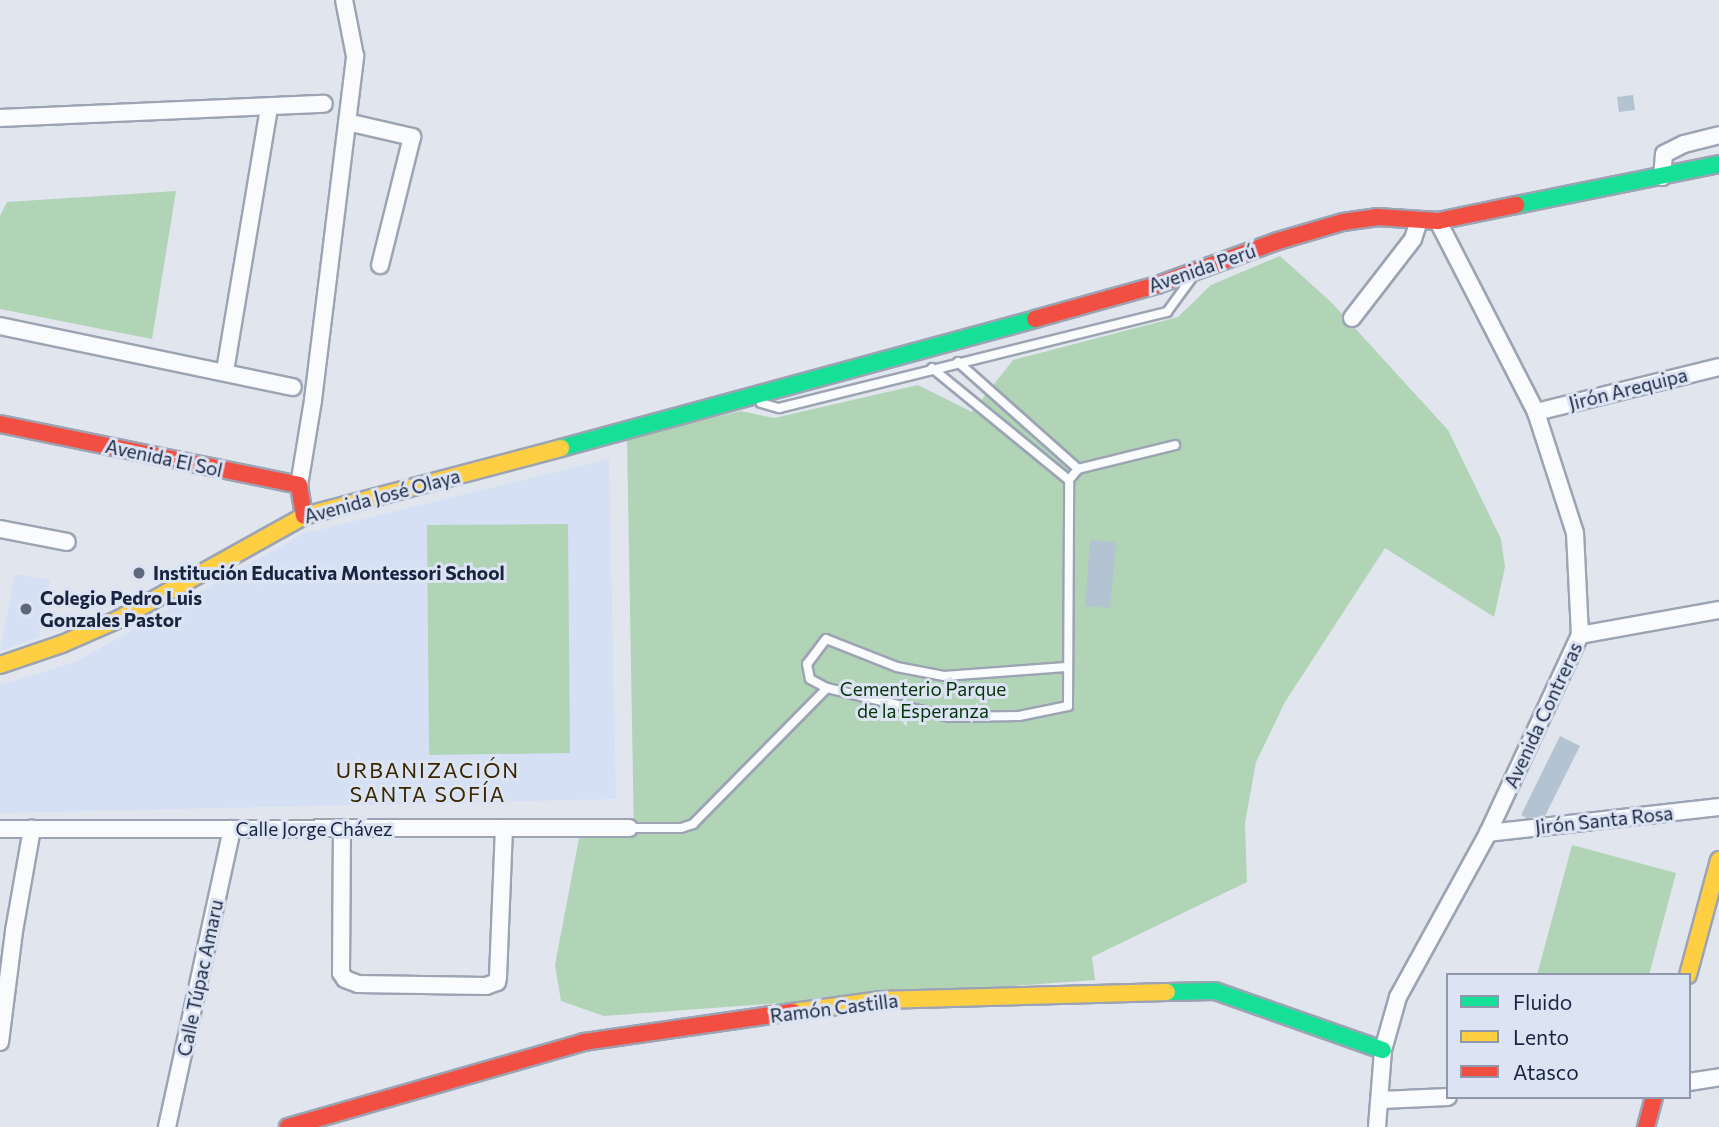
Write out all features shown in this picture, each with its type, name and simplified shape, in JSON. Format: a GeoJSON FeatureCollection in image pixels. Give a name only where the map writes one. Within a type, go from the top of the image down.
{"type":"FeatureCollection","features":[{"type":"Feature","properties":{"kind":"main road","name":"Avenida Perú"},"geometry":{"type":"LineString","coordinates":[[748,399],[1157,285],[1278,241],[1343,222],[1377,217],[1438,221],[1719,164]]}},
{"type":"Feature","properties":{"kind":"main road","name":"Avenida José Olaya"},"geometry":{"type":"LineString","coordinates":[[0,665],[62,645],[119,618],[303,516],[748,399]]}},
{"type":"Feature","properties":{"kind":"main road","name":"Avenida El Sol"},"geometry":{"type":"LineString","coordinates":[[0,424],[299,485]]}},
{"type":"Feature","properties":{"kind":"main road"},"geometry":{"type":"LineString","coordinates":[[299,485],[303,516]]}},
{"type":"Feature","properties":{"kind":"main road"},"geometry":{"type":"LineString","coordinates":[[1689,973],[1719,860]]}},
{"type":"Feature","properties":{"kind":"main road","name":"Ramón Castilla"},"geometry":{"type":"LineString","coordinates":[[288,1127],[583,1042],[881,1000],[1215,990],[1383,1050]]}},
{"type":"Feature","properties":{"kind":"main road"},"geometry":{"type":"LineString","coordinates":[[1646,1127],[1653,1099]]}},
{"type":"Feature","properties":{"kind":"street"},"geometry":{"type":"LineString","coordinates":[[299,485],[313,400],[355,56],[344,0]]}},
{"type":"Feature","properties":{"kind":"street"},"geometry":{"type":"LineString","coordinates":[[0,118],[324,104]]}},
{"type":"Feature","properties":{"kind":"street"},"geometry":{"type":"LineString","coordinates":[[225,371],[269,107]]}},
{"type":"Feature","properties":{"kind":"street"},"geometry":{"type":"LineString","coordinates":[[347,122],[412,138],[380,265]]}},
{"type":"Feature","properties":{"kind":"street"},"geometry":{"type":"LineString","coordinates":[[1662,177],[1664,154],[1678,146],[1719,135]]}},
{"type":"Feature","properties":{"kind":"street"},"geometry":{"type":"LineString","coordinates":[[1352,318],[1413,239],[1419,221]]}},
{"type":"Feature","properties":{"kind":"street","name":"Avenida Contreras"},"geometry":{"type":"LineString","coordinates":[[1377,1127],[1383,1050],[1398,998],[1488,834],[1580,635],[1575,533],[1536,412],[1438,221]]}},
{"type":"Feature","properties":{"kind":"street"},"geometry":{"type":"LineString","coordinates":[[0,326],[293,387]]}},
{"type":"Feature","properties":{"kind":"street","name":"Jirón Arequipa"},"geometry":{"type":"LineString","coordinates":[[1536,412],[1719,367]]}},
{"type":"Feature","properties":{"kind":"street"},"geometry":{"type":"LineString","coordinates":[[0,529],[66,542]]}},
{"type":"Feature","properties":{"kind":"street"},"geometry":{"type":"LineString","coordinates":[[1580,635],[1719,610]]}},
{"type":"Feature","properties":{"kind":"street","name":"Jirón Santa Rosa"},"geometry":{"type":"LineString","coordinates":[[1488,834],[1719,807]]}},
{"type":"Feature","properties":{"kind":"street"},"geometry":{"type":"LineString","coordinates":[[342,829],[341,973],[345,979],[358,984],[486,986],[497,982],[498,977],[504,828]]}},
{"type":"Feature","properties":{"kind":"street","name":"Calle Jorge Chávez"},"geometry":{"type":"LineString","coordinates":[[0,829],[629,828]]}},
{"type":"Feature","properties":{"kind":"street"},"geometry":{"type":"LineString","coordinates":[[0,1042],[13,932],[33,829]]}},
{"type":"Feature","properties":{"kind":"street","name":"Calle Túpac Amaru"},"geometry":{"type":"LineString","coordinates":[[167,1127],[232,829]]}},
{"type":"Feature","properties":{"kind":"street"},"geometry":{"type":"LineString","coordinates":[[1691,1082],[1719,1077]]}},
{"type":"Feature","properties":{"kind":"street"},"geometry":{"type":"LineString","coordinates":[[1381,1100],[1446,1097]]}},
{"type":"Feature","properties":{"kind":"lane"},"geometry":{"type":"LineString","coordinates":[[748,399],[779,408],[1167,312],[1198,271]]}},
{"type":"Feature","properties":{"kind":"lane"},"geometry":{"type":"LineString","coordinates":[[958,362],[1078,469]]}},
{"type":"Feature","properties":{"kind":"lane"},"geometry":{"type":"LineString","coordinates":[[932,368],[1069,480]]}},
{"type":"Feature","properties":{"kind":"lane"},"geometry":{"type":"LineString","coordinates":[[1066,667],[944,676],[897,667],[826,639],[807,664],[810,679],[827,688],[949,717],[1019,716],[1068,706],[1066,667],[1069,480],[1078,469],[1175,445]]}},
{"type":"Feature","properties":{"kind":"lane"},"geometry":{"type":"LineString","coordinates":[[629,828],[681,828],[693,824],[827,688]]}},
{"type":"Feature","properties":{"kind":"shaded area"},"geometry":{"type":"Polygon","coordinates":[[[609,459],[616,799],[0,813],[0,685],[76,662],[302,534],[609,459]]]}},
{"type":"Feature","properties":{"kind":"shaded area","name":"Colegio Pedro Luis Gonzales Pastor"},"geometry":{"type":"Polygon","coordinates":[[[15,574],[50,580],[39,637],[0,651],[15,574]]]}},
{"type":"Feature","properties":{"kind":"green space"},"geometry":{"type":"Polygon","coordinates":[[[176,191],[152,339],[0,309],[0,216],[7,202],[176,191]]]}},
{"type":"Feature","properties":{"kind":"green space","name":"Cementerio Parque de la Esperanza"},"geometry":{"type":"Polygon","coordinates":[[[1280,256],[1332,303],[1448,430],[1501,539],[1505,567],[1494,617],[1385,548],[1285,702],[1256,762],[1245,823],[1247,882],[1092,957],[1095,980],[604,1016],[561,1001],[555,965],[579,838],[634,837],[627,438],[741,411],[774,418],[918,385],[972,412],[1013,360],[1178,317],[1211,285],[1280,256]]]}},
{"type":"Feature","properties":{"kind":"green space"},"geometry":{"type":"Polygon","coordinates":[[[568,524],[570,753],[429,755],[427,525],[568,524]]]}},
{"type":"Feature","properties":{"kind":"green space"},"geometry":{"type":"Polygon","coordinates":[[[1572,845],[1676,873],[1650,973],[1538,973],[1572,845]]]}},
{"type":"Feature","properties":{"kind":"building"},"geometry":{"type":"Polygon","coordinates":[[[1633,95],[1635,110],[1619,112],[1617,97],[1633,95]]]}},
{"type":"Feature","properties":{"kind":"building"},"geometry":{"type":"Polygon","coordinates":[[[1090,540],[1116,542],[1110,608],[1085,606],[1090,540]]]}},
{"type":"Feature","properties":{"kind":"building"},"geometry":{"type":"Polygon","coordinates":[[[1560,736],[1580,746],[1545,816],[1527,818],[1521,815],[1560,736]]]}},
{"type":"Feature","properties":{"kind":"traffic: fast"},"geometry":{"type":"LineString","coordinates":[[1516,205],[1719,164]]}},
{"type":"Feature","properties":{"kind":"traffic: fast"},"geometry":{"type":"LineString","coordinates":[[561,448],[1035,319]]}},
{"type":"Feature","properties":{"kind":"traffic: fast"},"geometry":{"type":"LineString","coordinates":[[1167,992],[1215,991],[1383,1050]]}},
{"type":"Feature","properties":{"kind":"traffic: slow"},"geometry":{"type":"LineString","coordinates":[[0,665],[62,644],[119,619],[304,516],[561,448]]}},
{"type":"Feature","properties":{"kind":"traffic: slow"},"geometry":{"type":"LineString","coordinates":[[1689,973],[1719,860]]}},
{"type":"Feature","properties":{"kind":"traffic: slow"},"geometry":{"type":"LineString","coordinates":[[793,1012],[881,1000],[1167,992]]}},
{"type":"Feature","properties":{"kind":"traffic: jam"},"geometry":{"type":"LineString","coordinates":[[1035,319],[1157,285],[1278,241],[1343,222],[1377,217],[1438,221],[1516,205]]}},
{"type":"Feature","properties":{"kind":"traffic: jam"},"geometry":{"type":"LineString","coordinates":[[0,424],[299,485],[304,516]]}},
{"type":"Feature","properties":{"kind":"traffic: jam"},"geometry":{"type":"LineString","coordinates":[[288,1127],[584,1042],[793,1012]]}},
{"type":"Feature","properties":{"kind":"traffic: jam"},"geometry":{"type":"LineString","coordinates":[[1646,1127],[1653,1099]]}},
{"type":"Feature","properties":{"kind":"place","name":"Institución Educativa Montessori School"},"geometry":{"type":"Point","coordinates":[139,573]}},
{"type":"Feature","properties":{"kind":"place","name":"Colegio Pedro Luis Gonzales Pastor"},"geometry":{"type":"Point","coordinates":[26,609]}},
{"type":"Feature","properties":{"kind":"district","name":"URBANIZACIÓN SANTA SOFÍA"},"geometry":{"type":"Point","coordinates":[428,782]}}]}
